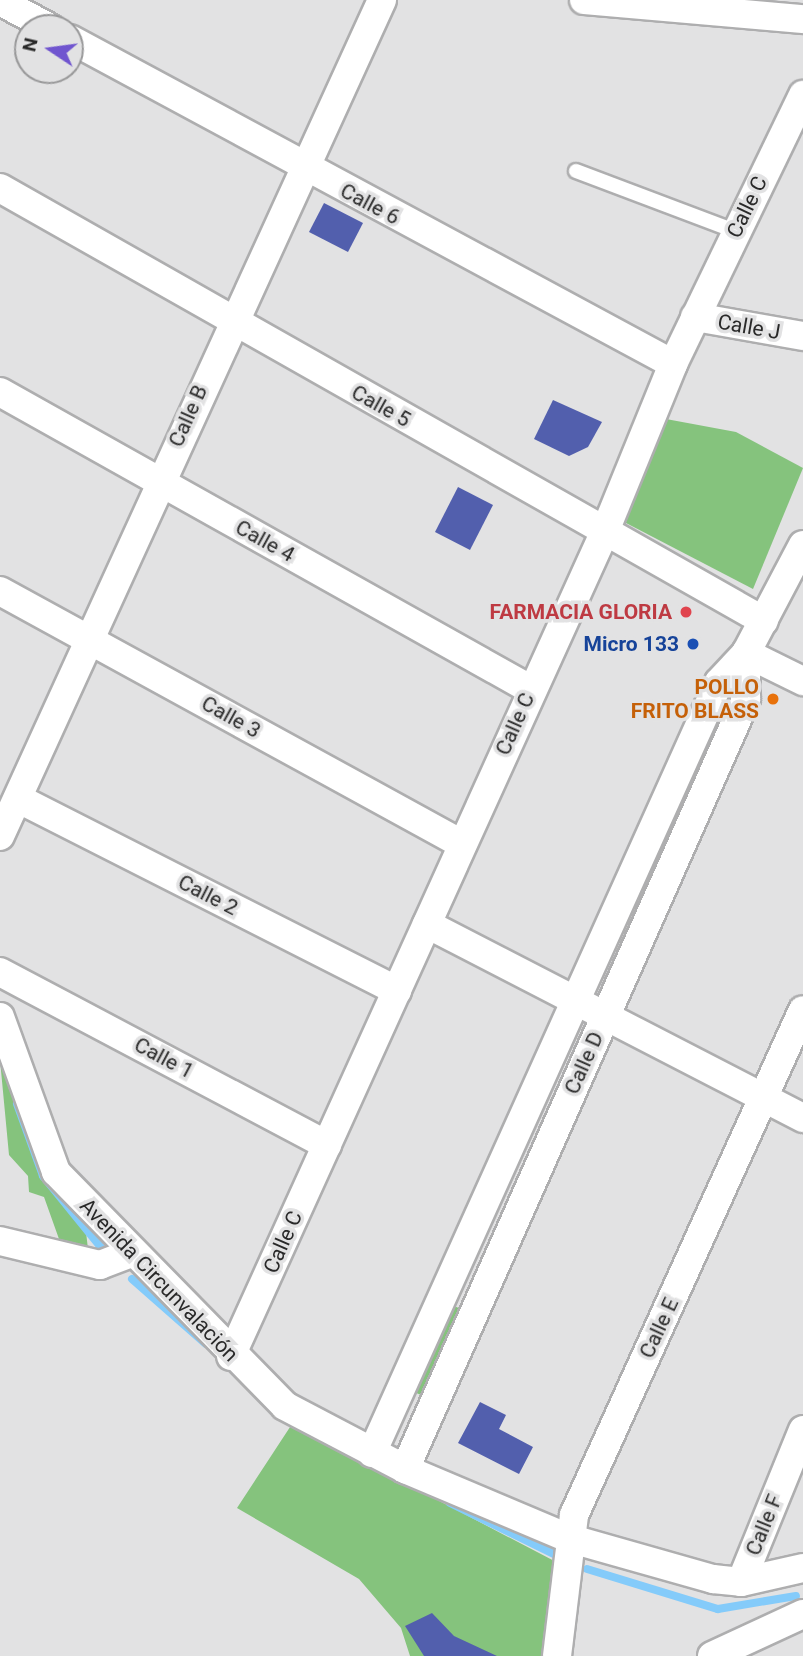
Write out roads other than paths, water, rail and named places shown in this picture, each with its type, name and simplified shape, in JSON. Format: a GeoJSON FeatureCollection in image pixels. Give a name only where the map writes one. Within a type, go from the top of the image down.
{"type":"FeatureCollection","features":[{"type":"Feature","properties":{"kind":"street","name":"Calle B"},"geometry":{"type":"LineString","coordinates":[[0,836],[19,800],[230,321],[307,170],[382,0]]}},
{"type":"Feature","properties":{"kind":"street"},"geometry":{"type":"LineString","coordinates":[[584,0],[803,19]]}},
{"type":"Feature","properties":{"kind":"street"},"geometry":{"type":"LineString","coordinates":[[0,1],[24,14]]}},
{"type":"Feature","properties":{"kind":"street","name":"Calle 6"},"geometry":{"type":"LineString","coordinates":[[84,47],[307,170],[673,364]]}},
{"type":"Feature","properties":{"kind":"street","name":"Calle C"},"geometry":{"type":"LineString","coordinates":[[232,1356],[530,689],[605,531],[673,364],[735,231],[790,149],[803,95]]}},
{"type":"Feature","properties":{"kind":"street","name":"Calle 5"},"geometry":{"type":"LineString","coordinates":[[0,188],[230,321],[764,621]]}},
{"type":"Feature","properties":{"kind":"street","name":"Calle J"},"geometry":{"type":"LineString","coordinates":[[695,317],[803,336]]}},
{"type":"Feature","properties":{"kind":"street","name":"Calle 4"},"geometry":{"type":"LineString","coordinates":[[0,392],[530,689]]}},
{"type":"Feature","properties":{"kind":"street","name":"Calle D"},"geometry":{"type":"LineString","coordinates":[[372,1453],[719,682],[746,653],[803,544]]}},
{"type":"Feature","properties":{"kind":"street","name":"Calle 3"},"geometry":{"type":"LineString","coordinates":[[0,591],[462,844]]}},
{"type":"Feature","properties":{"kind":"street"},"geometry":{"type":"LineString","coordinates":[[746,653],[803,681]]}},
{"type":"Feature","properties":{"kind":"street","name":"Calle D"},"geometry":{"type":"LineString","coordinates":[[405,1469],[746,698],[746,653]]}},
{"type":"Feature","properties":{"kind":"street","name":"Calle 2"},"geometry":{"type":"LineString","coordinates":[[19,800],[397,991]]}},
{"type":"Feature","properties":{"kind":"street"},"geometry":{"type":"LineString","coordinates":[[427,924],[606,1013],[803,1118]]}},
{"type":"Feature","properties":{"kind":"street","name":"Calle 1"},"geometry":{"type":"LineString","coordinates":[[0,972],[327,1145]]}},
{"type":"Feature","properties":{"kind":"street","name":"Calle E"},"geometry":{"type":"LineString","coordinates":[[557,1656],[568,1538],[803,1010]]}},
{"type":"Feature","properties":{"kind":"street","name":"Avenida Circunvalación"},"geometry":{"type":"LineString","coordinates":[[0,1017],[56,1172],[129,1254],[285,1406],[405,1469],[568,1538],[741,1582]]}},
{"type":"Feature","properties":{"kind":"street"},"geometry":{"type":"LineString","coordinates":[[0,1241],[100,1265],[129,1254]]}},
{"type":"Feature","properties":{"kind":"street","name":"Calle F"},"geometry":{"type":"LineString","coordinates":[[741,1582],[803,1430]]}},
{"type":"Feature","properties":{"kind":"street"},"geometry":{"type":"LineString","coordinates":[[741,1582],[803,1568]]}},
{"type":"Feature","properties":{"kind":"street"},"geometry":{"type":"LineString","coordinates":[[712,1656],[803,1614]]}},
{"type":"Feature","properties":{"kind":"lane"},"geometry":{"type":"LineString","coordinates":[[576,171],[735,231]]}},
{"type":"Feature","properties":{"kind":"waterway"},"geometry":{"type":"LineString","coordinates":[[17,1104],[43,1176],[108,1256]]}},
{"type":"Feature","properties":{"kind":"waterway"},"geometry":{"type":"LineString","coordinates":[[132,1279],[206,1344]]}},
{"type":"Feature","properties":{"kind":"waterway"},"geometry":{"type":"LineString","coordinates":[[450,1503],[562,1558]]}},
{"type":"Feature","properties":{"kind":"waterway"},"geometry":{"type":"LineString","coordinates":[[587,1569],[718,1609],[796,1596]]}},
{"type":"Feature","properties":{"kind":"place","name":"FARMACIA GLORIA"},"geometry":{"type":"Point","coordinates":[686,612]}},
{"type":"Feature","properties":{"kind":"place","name":"Micro 133"},"geometry":{"type":"Point","coordinates":[693,644]}},
{"type":"Feature","properties":{"kind":"place","name":"POLLO FRITO BLASS"},"geometry":{"type":"Point","coordinates":[773,699]}}]}
